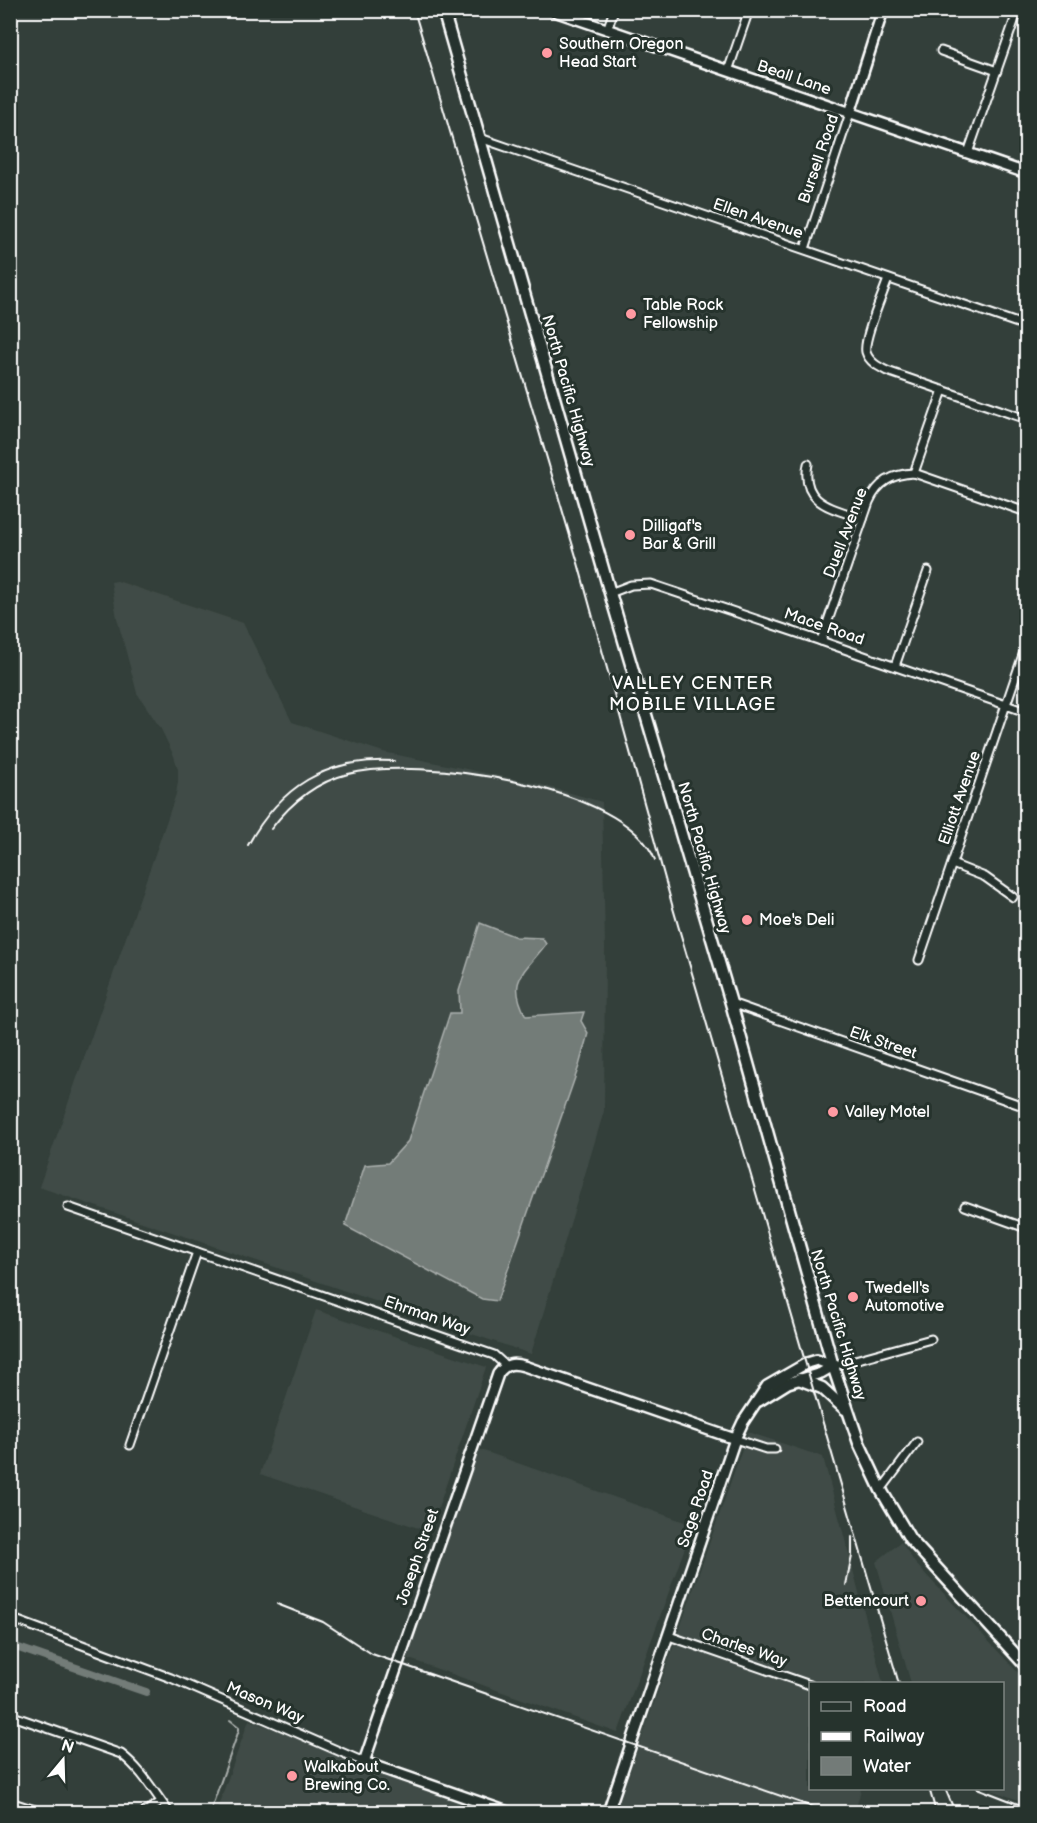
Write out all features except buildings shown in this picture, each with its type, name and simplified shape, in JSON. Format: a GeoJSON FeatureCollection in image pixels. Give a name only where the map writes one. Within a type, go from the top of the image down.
{"type":"FeatureCollection","features":[{"type":"Feature","properties":{"kind":"main road","name":"North Pacific Highway"},"geometry":{"type":"LineString","coordinates":[[443,10],[610,593],[731,1003],[833,1366],[859,1443],[910,1539],[1026,1666]]}},
{"type":"Feature","properties":{"kind":"main road"},"geometry":{"type":"LineString","coordinates":[[799,1379],[822,1388],[849,1414]]}},
{"type":"Feature","properties":{"kind":"street","name":"Beall Lane"},"geometry":{"type":"LineString","coordinates":[[551,10],[1026,173]]}},
{"type":"Feature","properties":{"kind":"street"},"geometry":{"type":"LineString","coordinates":[[607,30],[614,10]]}},
{"type":"Feature","properties":{"kind":"street"},"geometry":{"type":"LineString","coordinates":[[728,71],[749,10]]}},
{"type":"Feature","properties":{"kind":"street","name":"Bursell Road"},"geometry":{"type":"LineString","coordinates":[[805,249],[883,10]]}},
{"type":"Feature","properties":{"kind":"street"},"geometry":{"type":"LineString","coordinates":[[968,153],[1018,10]]}},
{"type":"Feature","properties":{"kind":"street"},"geometry":{"type":"LineString","coordinates":[[941,51],[997,71]]}},
{"type":"Feature","properties":{"kind":"street","name":"Ellen Avenue"},"geometry":{"type":"LineString","coordinates":[[480,138],[1026,326]]}},
{"type":"Feature","properties":{"kind":"street"},"geometry":{"type":"LineString","coordinates":[[888,279],[868,337],[866,352],[870,360],[878,367],[1026,419]]}},
{"type":"Feature","properties":{"kind":"street"},"geometry":{"type":"LineString","coordinates":[[943,390],[914,473],[1026,512]]}},
{"type":"Feature","properties":{"kind":"street"},"geometry":{"type":"LineString","coordinates":[[808,464],[806,484],[817,500],[823,505],[863,519]]}},
{"type":"Feature","properties":{"kind":"street","name":"Duell Avenue"},"geometry":{"type":"LineString","coordinates":[[821,641],[873,494],[883,481],[903,473],[914,473]]}},
{"type":"Feature","properties":{"kind":"street"},"geometry":{"type":"LineString","coordinates":[[894,666],[928,571]]}},
{"type":"Feature","properties":{"kind":"street","name":"Mace Road"},"geometry":{"type":"LineString","coordinates":[[610,593],[631,585],[651,584],[1026,712]]}},
{"type":"Feature","properties":{"kind":"street","name":"Elliott Avenue"},"geometry":{"type":"LineString","coordinates":[[919,960],[1026,646]]}},
{"type":"Feature","properties":{"kind":"street"},"geometry":{"type":"LineString","coordinates":[[952,864],[984,877],[1013,897]]}},
{"type":"Feature","properties":{"kind":"street","name":"Elk Street"},"geometry":{"type":"LineString","coordinates":[[731,1003],[1026,1107]]}},
{"type":"Feature","properties":{"kind":"street"},"geometry":{"type":"LineString","coordinates":[[965,1206],[1026,1228]]}},
{"type":"Feature","properties":{"kind":"street","name":"Ehrman Way"},"geometry":{"type":"LineString","coordinates":[[68,1207],[494,1355],[506,1366],[514,1364],[524,1366],[735,1439],[766,1449],[775,1449]]}},
{"type":"Feature","properties":{"kind":"street"},"geometry":{"type":"LineString","coordinates":[[130,1445],[197,1251]]}},
{"type":"Feature","properties":{"kind":"street","name":"Sage Road"},"geometry":{"type":"LineString","coordinates":[[608,1812],[735,1439],[767,1386],[807,1363],[817,1360],[833,1366],[931,1338]]}},
{"type":"Feature","properties":{"kind":"street","name":"Joseph Street"},"geometry":{"type":"LineString","coordinates":[[364,1762],[495,1380],[506,1366]]}},
{"type":"Feature","properties":{"kind":"street"},"geometry":{"type":"LineString","coordinates":[[757,1402],[779,1388],[821,1373],[833,1366]]}},
{"type":"Feature","properties":{"kind":"street"},"geometry":{"type":"LineString","coordinates":[[882,1490],[917,1442]]}},
{"type":"Feature","properties":{"kind":"street","name":"Mason Way"},"geometry":{"type":"LineString","coordinates":[[10,1618],[171,1678],[364,1762],[508,1812]]}},
{"type":"Feature","properties":{"kind":"street","name":"Charles Way"},"geometry":{"type":"LineString","coordinates":[[669,1635],[809,1685]]}},
{"type":"Feature","properties":{"kind":"street"},"geometry":{"type":"LineString","coordinates":[[10,1715],[120,1754],[132,1762],[169,1812]]}},
{"type":"Feature","properties":{"kind":"street"},"geometry":{"type":"LineString","coordinates":[[10,1802],[41,1812]]}},
{"type":"Feature","properties":{"kind":"street"},"geometry":{"type":"LineString","coordinates":[[146,1812],[161,1802]]}},
{"type":"Feature","properties":{"kind":"shaded area"},"geometry":{"type":"Polygon","coordinates":[[[117,581],[243,623],[292,722],[383,752],[539,784],[602,802],[605,947],[604,1111],[531,1354],[39,1187],[176,794],[178,782],[178,769],[174,756],[161,729],[137,693],[117,618],[111,582],[117,581]]]}},
{"type":"Feature","properties":{"kind":"shaded area"},"geometry":{"type":"Polygon","coordinates":[[[316,1310],[486,1367],[430,1532],[260,1474],[316,1310]]]}},
{"type":"Feature","properties":{"kind":"shaded area"},"geometry":{"type":"Polygon","coordinates":[[[748,1432],[823,1457],[883,1682],[809,1682],[809,1790],[861,1790],[855,1812],[616,1812],[748,1432]]]}},
{"type":"Feature","properties":{"kind":"shaded area"},"geometry":{"type":"Polygon","coordinates":[[[478,1449],[693,1525],[618,1733],[404,1657],[478,1449]]]}},
{"type":"Feature","properties":{"kind":"shaded area"},"geometry":{"type":"Polygon","coordinates":[[[901,1542],[915,1563],[1026,1681],[1026,1803],[992,1790],[1004,1790],[1004,1682],[911,1682],[876,1562],[901,1542]]]}},
{"type":"Feature","properties":{"kind":"shaded area"},"geometry":{"type":"Polygon","coordinates":[[[249,1720],[494,1812],[216,1812],[249,1720]]]}},
{"type":"Feature","properties":{"kind":"water"},"geometry":{"type":"Polygon","coordinates":[[[480,923],[516,937],[542,938],[546,944],[525,969],[518,984],[520,1003],[526,1016],[584,1012],[581,1021],[588,1033],[579,1066],[497,1301],[482,1299],[345,1226],[365,1165],[388,1163],[408,1141],[450,1013],[460,1013],[459,991],[480,923]]]}},
{"type":"Feature","properties":{"kind":"waterway"},"geometry":{"type":"LineString","coordinates":[[10,1645],[146,1692]]}},
{"type":"Feature","properties":{"kind":"waterway"},"geometry":{"type":"LineString","coordinates":[[210,1812],[239,1730],[239,1727],[230,1720]]}},
{"type":"Feature","properties":{"kind":"railway"},"geometry":{"type":"LineString","coordinates":[[414,10],[578,563],[673,908],[898,1682]]}},
{"type":"Feature","properties":{"kind":"railway"},"geometry":{"type":"LineString","coordinates":[[248,845],[275,807],[290,792],[308,780],[347,764],[394,761]]}},
{"type":"Feature","properties":{"kind":"railway"},"geometry":{"type":"LineString","coordinates":[[271,829],[295,803],[325,782],[348,774],[380,769],[421,769],[467,773],[516,782],[563,795],[604,812],[636,834],[655,860]]}},
{"type":"Feature","properties":{"kind":"railway"},"geometry":{"type":"LineString","coordinates":[[846,1585],[852,1556],[852,1537]]}},
{"type":"Feature","properties":{"kind":"railway"},"geometry":{"type":"LineString","coordinates":[[277,1604],[323,1622],[372,1654],[827,1812]]}},
{"type":"Feature","properties":{"kind":"railway"},"geometry":{"type":"LineString","coordinates":[[930,1790],[936,1812]]}},
{"type":"Feature","properties":{"kind":"railway"},"geometry":{"type":"LineString","coordinates":[[946,1790],[955,1812]]}},
{"type":"Feature","properties":{"kind":"railway"},"geometry":{"type":"LineString","coordinates":[[982,1790],[1026,1807]]}},
{"type":"Feature","properties":{"kind":"place","name":"Southern Oregon Head Start"},"geometry":{"type":"Point","coordinates":[547,53]}},
{"type":"Feature","properties":{"kind":"place","name":"Table Rock Fellowship"},"geometry":{"type":"Point","coordinates":[631,314]}},
{"type":"Feature","properties":{"kind":"place","name":"Dilligaf's Bar & Grill"},"geometry":{"type":"Point","coordinates":[630,535]}},
{"type":"Feature","properties":{"kind":"place","name":"Moe's Deli"},"geometry":{"type":"Point","coordinates":[747,920]}},
{"type":"Feature","properties":{"kind":"place","name":"Valley Motel"},"geometry":{"type":"Point","coordinates":[833,1112]}},
{"type":"Feature","properties":{"kind":"place","name":"Twedell's Automotive"},"geometry":{"type":"Point","coordinates":[853,1297]}},
{"type":"Feature","properties":{"kind":"place","name":"Bettencourt"},"geometry":{"type":"Point","coordinates":[921,1601]}},
{"type":"Feature","properties":{"kind":"place","name":"Walkabout Brewing Co."},"geometry":{"type":"Point","coordinates":[292,1776]}},
{"type":"Feature","properties":{"kind":"district","name":"VALLEY CENTER MOBILE VILLAGE"},"geometry":{"type":"Point","coordinates":[693,693]}}]}
